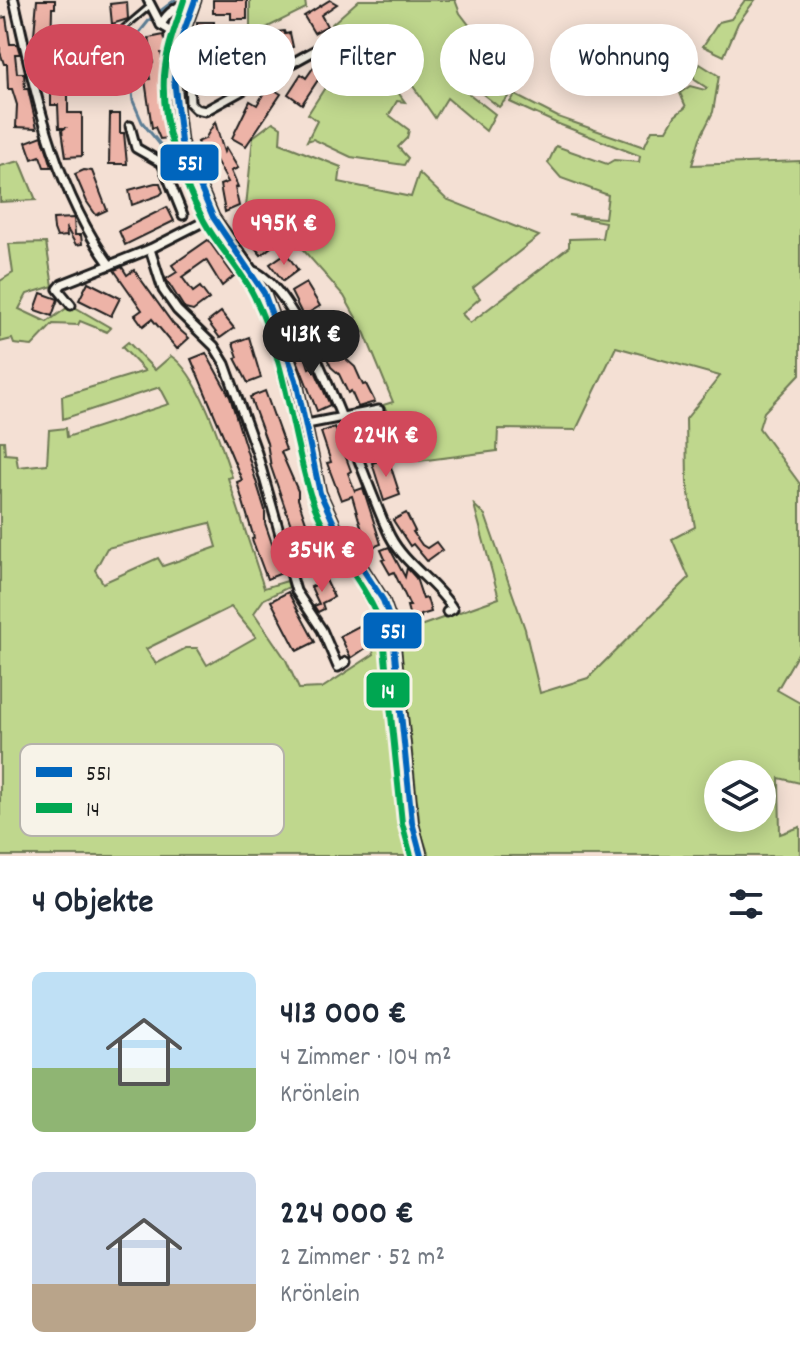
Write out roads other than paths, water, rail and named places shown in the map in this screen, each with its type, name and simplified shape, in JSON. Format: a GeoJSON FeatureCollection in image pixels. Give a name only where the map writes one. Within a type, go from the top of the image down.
{"type":"FeatureCollection","features":[{"type":"Feature","properties":{"kind":"street"},"geometry":{"type":"LineString","coordinates":[[14,0],[36,92],[66,185],[79,218],[110,265]]}},
{"type":"Feature","properties":{"kind":"street"},"geometry":{"type":"LineString","coordinates":[[159,22],[181,5],[195,0]]}},
{"type":"Feature","properties":{"kind":"street"},"geometry":{"type":"LineString","coordinates":[[186,24],[195,0]]}},
{"type":"Feature","properties":{"kind":"street"},"geometry":{"type":"LineString","coordinates":[[150,5],[159,22],[169,31]]}},
{"type":"Feature","properties":{"kind":"street"},"geometry":{"type":"LineString","coordinates":[[175,96],[177,146],[213,217],[251,270],[287,351],[307,424],[314,474],[336,528],[369,578],[392,625],[412,822],[421,856]]}},
{"type":"Feature","properties":{"kind":"street"},"geometry":{"type":"LineString","coordinates":[[190,96],[190,103],[196,109],[205,111],[232,96]]}},
{"type":"Feature","properties":{"kind":"street"},"geometry":{"type":"LineString","coordinates":[[130,126],[136,148],[163,161],[183,215]]}},
{"type":"Feature","properties":{"kind":"street"},"geometry":{"type":"LineString","coordinates":[[163,161],[177,146]]}},
{"type":"Feature","properties":{"kind":"street"},"geometry":{"type":"LineString","coordinates":[[71,305],[58,289],[62,284],[150,249],[213,217]]}},
{"type":"Feature","properties":{"kind":"street"},"geometry":{"type":"LineString","coordinates":[[150,249],[163,290],[177,310],[214,346],[225,364],[257,453],[296,591],[342,664],[329,671]]}},
{"type":"Feature","properties":{"kind":"street"},"geometry":{"type":"LineString","coordinates":[[251,270],[260,272],[290,309],[320,367],[395,546],[437,586],[453,610]]}},
{"type":"Feature","properties":{"kind":"street"},"geometry":{"type":"LineString","coordinates":[[307,424],[379,410]]}},
{"type":"Feature","properties":{"kind":"street"},"geometry":{"type":"LineString","coordinates":[[281,541],[336,528]]}},
{"type":"Feature","properties":{"kind":"lane"},"geometry":{"type":"LineString","coordinates":[[129,24],[150,5]]}},
{"type":"Feature","properties":{"kind":"waterway"},"geometry":{"type":"LineString","coordinates":[[175,0],[151,18],[135,38],[128,56],[133,101],[142,122],[175,163],[195,208],[246,282],[260,309],[292,399],[302,461],[318,517],[374,603],[384,632],[389,667],[401,823],[405,827],[406,844],[413,856]]}}]}
